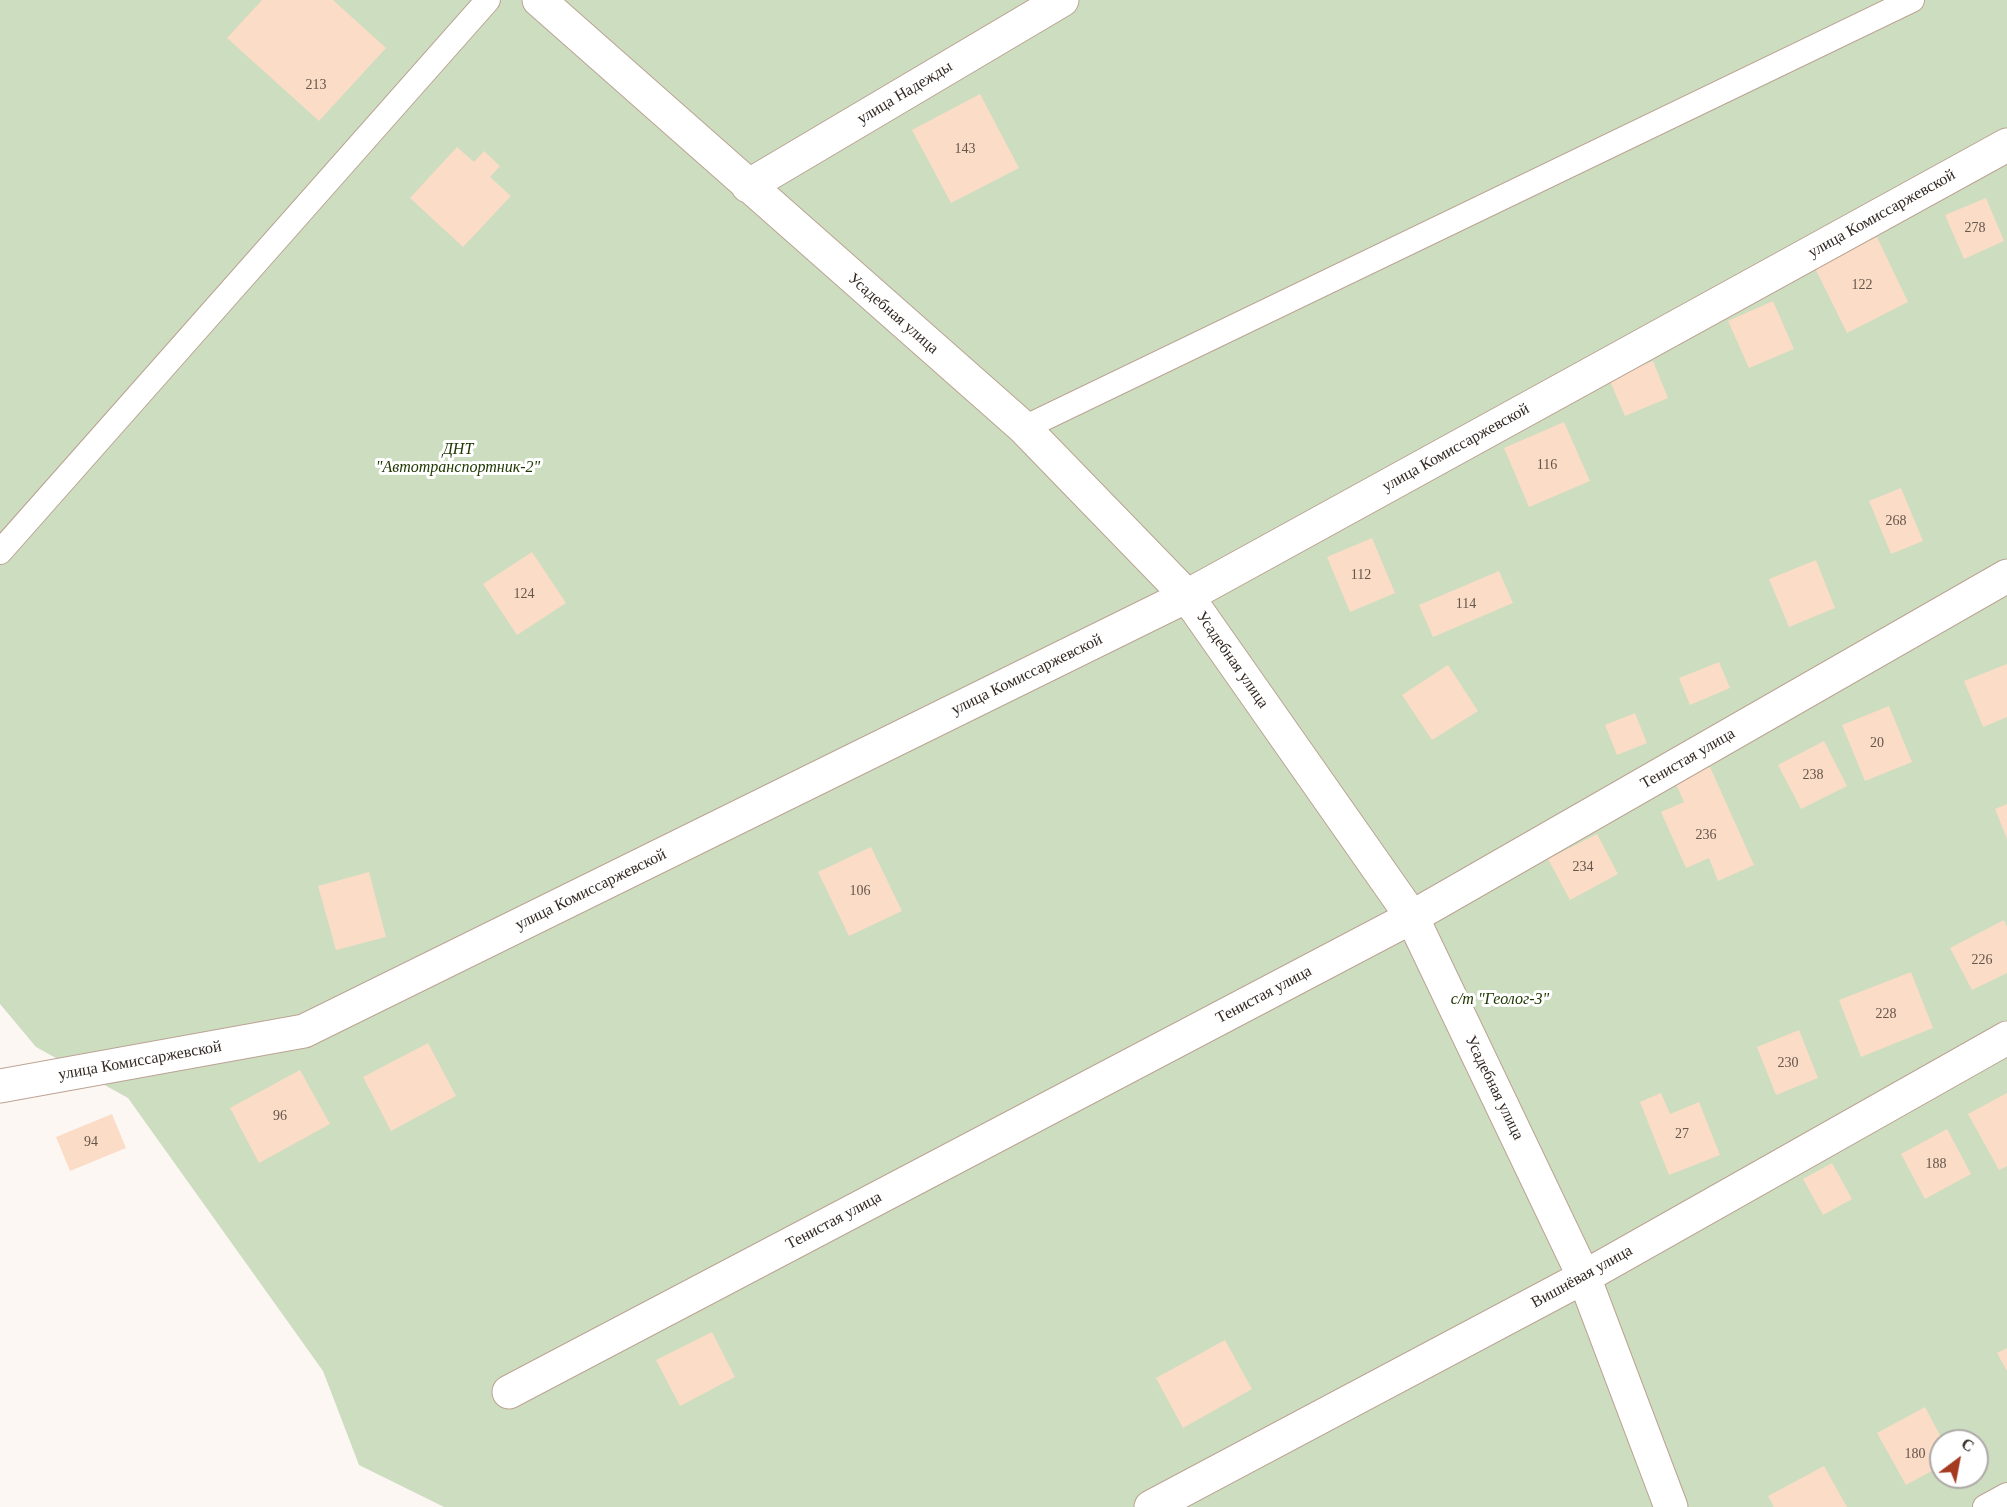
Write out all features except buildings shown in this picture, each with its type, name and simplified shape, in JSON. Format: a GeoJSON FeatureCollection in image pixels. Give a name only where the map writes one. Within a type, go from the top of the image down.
{"type":"FeatureCollection","features":[{"type":"Feature","properties":{"kind":"street","name":"Усадебная улица"},"geometry":{"type":"LineString","coordinates":[[539,0],[747,186],[1024,428],[1187,596],[1412,917],[1584,1277],[1671,1507]]}},
{"type":"Feature","properties":{"kind":"street","name":"улица Надежды"},"geometry":{"type":"LineString","coordinates":[[747,186],[1062,0]]}},
{"type":"Feature","properties":{"kind":"street","name":"улица Комиссаржевской"},"geometry":{"type":"LineString","coordinates":[[0,1086],[304,1031],[1187,596],[2007,145]]}},
{"type":"Feature","properties":{"kind":"street","name":"Тенистая улица"},"geometry":{"type":"LineString","coordinates":[[509,1392],[1412,917],[2007,576]]}},
{"type":"Feature","properties":{"kind":"street","name":"Вишнёвая улица"},"geometry":{"type":"LineString","coordinates":[[1151,1507],[1584,1277],[2007,1038]]}},
{"type":"Feature","properties":{"kind":"lane"},"geometry":{"type":"LineString","coordinates":[[0,552],[488,0]]}},
{"type":"Feature","properties":{"kind":"lane"},"geometry":{"type":"LineString","coordinates":[[1024,428],[1911,0]]}},
{"type":"Feature","properties":{"kind":"lane"},"geometry":{"type":"LineString","coordinates":[[1985,1507],[2007,1495]]}},
{"type":"Feature","properties":{"kind":"green space","name":"с/т \"Геолог-3\""},"geometry":{"type":"Polygon","coordinates":[[[0,0],[2007,0],[2007,1507],[444,1507],[359,1465],[323,1371],[128,1098],[36,1047],[0,1004],[0,0]]]}},
{"type":"Feature","properties":{"kind":"park label","name":"ДНТ \"Автотранспортник-2\""},"geometry":{"type":"Point","coordinates":[458,459]}}]}
